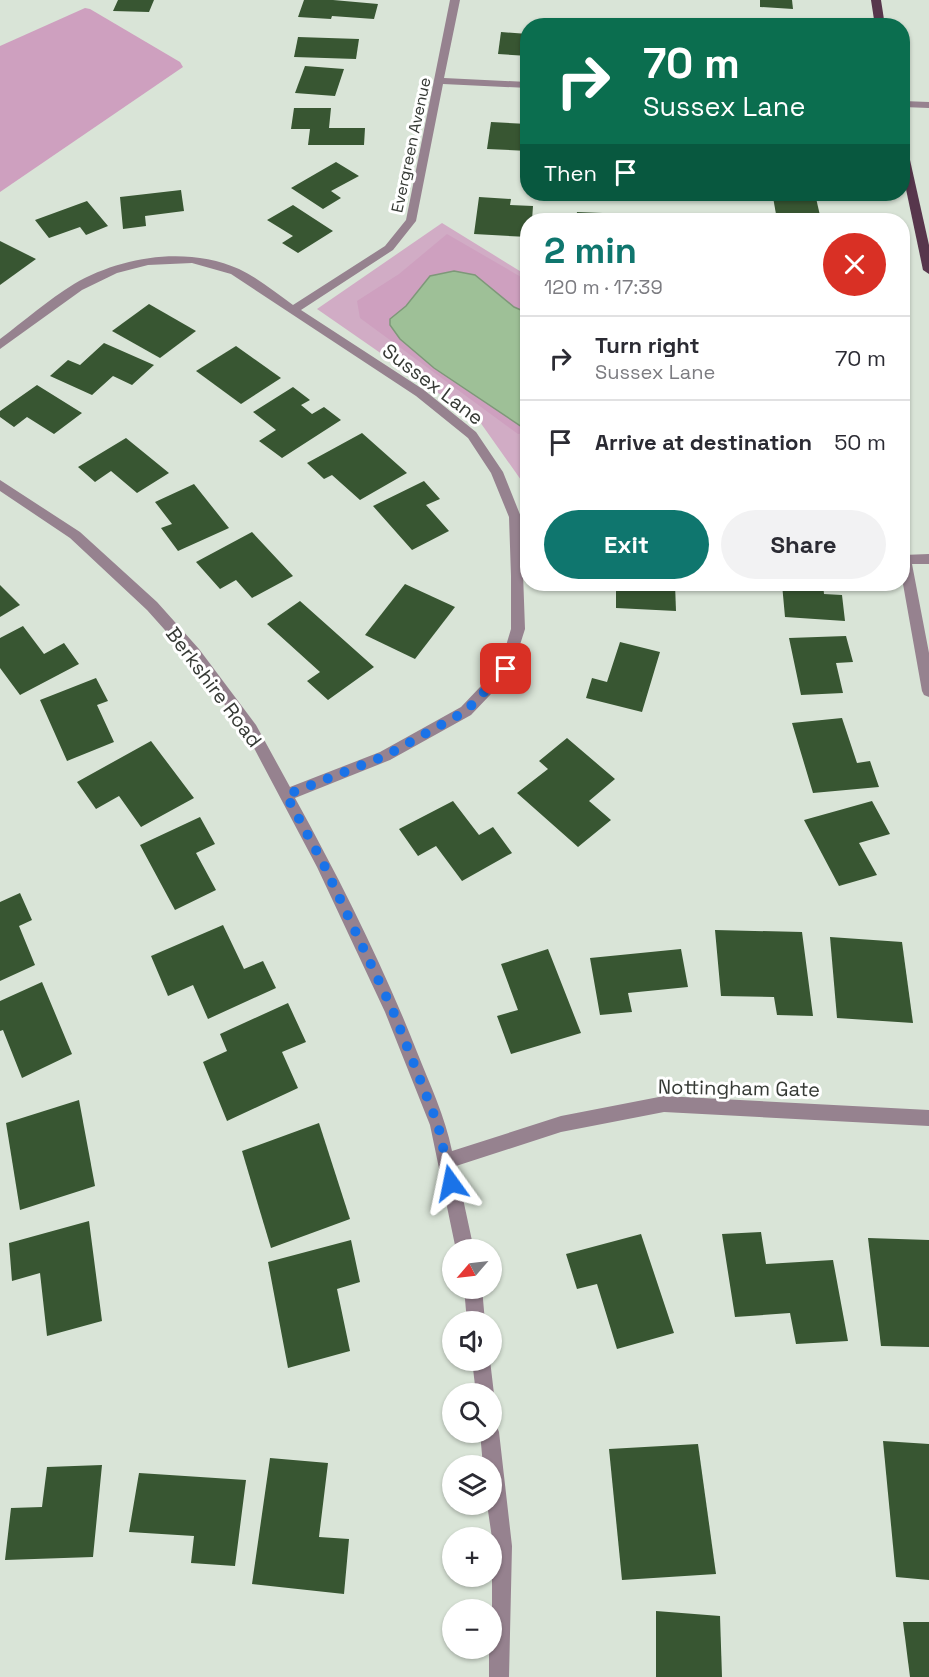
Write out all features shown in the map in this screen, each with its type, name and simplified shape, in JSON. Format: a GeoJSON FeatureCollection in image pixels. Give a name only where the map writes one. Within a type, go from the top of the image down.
{"type":"FeatureCollection","features":[{"type":"Feature","properties":{"kind":"main road"},"geometry":{"type":"LineString","coordinates":[[876,0],[879,18]]}},
{"type":"Feature","properties":{"kind":"main road"},"geometry":{"type":"LineString","coordinates":[[910,183],[929,270]]}},
{"type":"Feature","properties":{"kind":"street","name":"Evergreen Avenue"},"geometry":{"type":"LineString","coordinates":[[294,310],[389,248],[411,221],[455,0]]}},
{"type":"Feature","properties":{"kind":"street"},"geometry":{"type":"LineString","coordinates":[[440,81],[520,85]]}},
{"type":"Feature","properties":{"kind":"street"},"geometry":{"type":"LineString","coordinates":[[910,104],[929,105]]}},
{"type":"Feature","properties":{"kind":"street","name":"Sussex Lane"},"geometry":{"type":"LineString","coordinates":[[0,345],[78,287],[114,270],[148,262],[192,260],[235,272],[420,393],[472,435],[497,472],[515,518],[518,576],[518,629],[506,669],[466,711],[385,756],[286,795]]}},
{"type":"Feature","properties":{"kind":"street","name":"Berkshire Road"},"geometry":{"type":"LineString","coordinates":[[0,485],[75,536],[152,606],[194,653],[250,729],[323,863],[393,1011],[438,1125],[463,1239]]}},
{"type":"Feature","properties":{"kind":"street"},"geometry":{"type":"LineString","coordinates":[[910,559],[929,559]]}},
{"type":"Feature","properties":{"kind":"street"},"geometry":{"type":"LineString","coordinates":[[910,591],[929,691]]}},
{"type":"Feature","properties":{"kind":"street","name":"Nottingham Gate"},"geometry":{"type":"LineString","coordinates":[[446,1161],[561,1124],[664,1104],[929,1118]]}},
{"type":"Feature","properties":{"kind":"street"},"geometry":{"type":"LineString","coordinates":[[490,1443],[502,1546],[500,1677]]}},
{"type":"Feature","properties":{"kind":"shaded area"},"geometry":{"type":"Polygon","coordinates":[[[85,8],[180,62],[183,67],[0,192],[0,46],[85,8]]]}},
{"type":"Feature","properties":{"kind":"shaded area"},"geometry":{"type":"Polygon","coordinates":[[[442,223],[520,271],[520,479],[480,422],[317,309],[442,223]]]}},
{"type":"Feature","properties":{"kind":"shaded area"},"geometry":{"type":"Polygon","coordinates":[[[447,234],[520,276],[520,434],[360,318],[357,301],[399,274],[447,234]]]}},
{"type":"Feature","properties":{"kind":"shaded area"},"geometry":{"type":"Polygon","coordinates":[[[454,271],[475,275],[520,310],[520,426],[434,368],[400,339],[390,325],[390,319],[406,306],[430,276],[454,271]]]}},
{"type":"Feature","properties":{"kind":"building"},"geometry":{"type":"Polygon","coordinates":[[[118,0],[154,0],[149,12],[113,11],[118,0]]]}},
{"type":"Feature","properties":{"kind":"building"},"geometry":{"type":"Polygon","coordinates":[[[304,0],[378,4],[374,19],[332,16],[331,19],[298,17],[304,0]]]}},
{"type":"Feature","properties":{"kind":"building"},"geometry":{"type":"Polygon","coordinates":[[[760,0],[792,0],[793,9],[760,7],[760,0]]]}},
{"type":"Feature","properties":{"kind":"building"},"geometry":{"type":"Polygon","coordinates":[[[501,32],[520,33],[520,55],[498,54],[501,32]]]}},
{"type":"Feature","properties":{"kind":"building"},"geometry":{"type":"Polygon","coordinates":[[[298,37],[359,39],[356,59],[294,57],[298,37]]]}},
{"type":"Feature","properties":{"kind":"building"},"geometry":{"type":"Polygon","coordinates":[[[305,66],[344,69],[335,96],[295,93],[305,66]]]}},
{"type":"Feature","properties":{"kind":"building"},"geometry":{"type":"Polygon","coordinates":[[[294,108],[331,108],[329,128],[365,128],[364,145],[308,145],[310,129],[291,129],[294,108]]]}},
{"type":"Feature","properties":{"kind":"building"},"geometry":{"type":"Polygon","coordinates":[[[491,122],[520,124],[520,151],[487,149],[491,122]]]}},
{"type":"Feature","properties":{"kind":"building"},"geometry":{"type":"Polygon","coordinates":[[[336,162],[359,176],[331,191],[341,198],[323,209],[291,188],[336,162]]]}},
{"type":"Feature","properties":{"kind":"building"},"geometry":{"type":"Polygon","coordinates":[[[181,190],[184,211],[145,216],[146,226],[123,229],[120,197],[181,190]]]}},
{"type":"Feature","properties":{"kind":"building"},"geometry":{"type":"Polygon","coordinates":[[[479,197],[511,199],[510,205],[533,206],[532,213],[520,213],[520,237],[474,234],[479,197]]]}},
{"type":"Feature","properties":{"kind":"building"},"geometry":{"type":"Polygon","coordinates":[[[87,201],[108,226],[86,235],[80,227],[49,238],[35,220],[87,201]]]}},
{"type":"Feature","properties":{"kind":"building"},"geometry":{"type":"Polygon","coordinates":[[[774,201],[817,201],[819,213],[776,213],[774,201]]]}},
{"type":"Feature","properties":{"kind":"building"},"geometry":{"type":"Polygon","coordinates":[[[293,205],[333,231],[298,253],[282,243],[293,236],[267,220],[293,205]]]}},
{"type":"Feature","properties":{"kind":"building"},"geometry":{"type":"Polygon","coordinates":[[[0,241],[36,259],[0,285],[0,241]]]}},
{"type":"Feature","properties":{"kind":"building"},"geometry":{"type":"Polygon","coordinates":[[[149,304],[196,331],[160,358],[112,331],[149,304]]]}},
{"type":"Feature","properties":{"kind":"building"},"geometry":{"type":"Polygon","coordinates":[[[104,343],[154,365],[132,385],[113,376],[92,395],[50,376],[68,360],[80,365],[104,343]]]}},
{"type":"Feature","properties":{"kind":"building"},"geometry":{"type":"Polygon","coordinates":[[[236,346],[281,378],[241,404],[196,371],[236,346]]]}},
{"type":"Feature","properties":{"kind":"building"},"geometry":{"type":"Polygon","coordinates":[[[37,385],[82,413],[54,434],[27,417],[14,427],[0,417],[0,411],[37,385]]]}},
{"type":"Feature","properties":{"kind":"building"},"geometry":{"type":"Polygon","coordinates":[[[293,387],[310,400],[301,405],[312,414],[324,407],[341,420],[282,458],[259,441],[276,430],[253,412],[293,387]]]}},
{"type":"Feature","properties":{"kind":"building"},"geometry":{"type":"Polygon","coordinates":[[[362,433],[407,473],[360,500],[332,475],[324,479],[307,463],[362,433]]]}},
{"type":"Feature","properties":{"kind":"building"},"geometry":{"type":"Polygon","coordinates":[[[126,438],[169,473],[137,493],[111,471],[95,482],[78,467],[126,438]]]}},
{"type":"Feature","properties":{"kind":"building"},"geometry":{"type":"Polygon","coordinates":[[[424,481],[440,499],[426,505],[449,531],[412,550],[373,506],[424,481]]]}},
{"type":"Feature","properties":{"kind":"building"},"geometry":{"type":"Polygon","coordinates":[[[194,484],[229,528],[178,551],[161,528],[172,524],[155,502],[194,484]]]}},
{"type":"Feature","properties":{"kind":"building"},"geometry":{"type":"Polygon","coordinates":[[[252,532],[293,576],[252,598],[236,580],[220,589],[196,562],[252,532]]]}},
{"type":"Feature","properties":{"kind":"building"},"geometry":{"type":"Polygon","coordinates":[[[405,584],[455,607],[415,659],[365,635],[405,584]]]}},
{"type":"Feature","properties":{"kind":"building"},"geometry":{"type":"Polygon","coordinates":[[[0,585],[20,605],[0,617],[0,585]]]}},
{"type":"Feature","properties":{"kind":"building"},"geometry":{"type":"Polygon","coordinates":[[[616,591],[675,591],[676,611],[616,608],[616,591]]]}},
{"type":"Feature","properties":{"kind":"building"},"geometry":{"type":"Polygon","coordinates":[[[783,591],[824,591],[824,594],[842,595],[845,621],[785,617],[783,591]]]}},
{"type":"Feature","properties":{"kind":"building"},"geometry":{"type":"Polygon","coordinates":[[[300,601],[374,667],[328,700],[307,681],[320,672],[267,624],[300,601]]]}},
{"type":"Feature","properties":{"kind":"building"},"geometry":{"type":"Polygon","coordinates":[[[23,626],[44,654],[64,643],[79,664],[20,695],[0,668],[0,638],[23,626]]]}},
{"type":"Feature","properties":{"kind":"building"},"geometry":{"type":"Polygon","coordinates":[[[846,636],[853,662],[836,663],[843,693],[801,695],[789,638],[846,636]]]}},
{"type":"Feature","properties":{"kind":"building"},"geometry":{"type":"Polygon","coordinates":[[[620,642],[660,652],[642,712],[586,698],[592,678],[607,682],[620,642]]]}},
{"type":"Feature","properties":{"kind":"building"},"geometry":{"type":"Polygon","coordinates":[[[96,678],[108,701],[97,705],[114,742],[67,761],[40,700],[96,678]]]}},
{"type":"Feature","properties":{"kind":"building"},"geometry":{"type":"Polygon","coordinates":[[[842,718],[857,763],[870,761],[879,787],[813,793],[792,723],[842,718]]]}},
{"type":"Feature","properties":{"kind":"building"},"geometry":{"type":"Polygon","coordinates":[[[567,738],[615,779],[589,801],[611,820],[578,847],[517,793],[548,769],[539,761],[567,738]]]}},
{"type":"Feature","properties":{"kind":"building"},"geometry":{"type":"Polygon","coordinates":[[[151,741],[194,798],[141,827],[119,796],[96,809],[77,782],[151,741]]]}},
{"type":"Feature","properties":{"kind":"building"},"geometry":{"type":"Polygon","coordinates":[[[453,801],[479,835],[493,827],[512,853],[462,881],[436,846],[418,856],[399,829],[453,801]]]}},
{"type":"Feature","properties":{"kind":"building"},"geometry":{"type":"Polygon","coordinates":[[[872,801],[890,834],[859,843],[877,875],[839,886],[804,820],[872,801]]]}},
{"type":"Feature","properties":{"kind":"building"},"geometry":{"type":"Polygon","coordinates":[[[200,817],[215,844],[196,853],[216,890],[175,910],[140,845],[200,817]]]}},
{"type":"Feature","properties":{"kind":"building"},"geometry":{"type":"Polygon","coordinates":[[[20,893],[32,920],[19,926],[35,965],[0,981],[0,902],[20,893]]]}},
{"type":"Feature","properties":{"kind":"building"},"geometry":{"type":"Polygon","coordinates":[[[223,925],[244,969],[263,961],[276,988],[208,1019],[193,985],[168,996],[151,956],[223,925]]]}},
{"type":"Feature","properties":{"kind":"building"},"geometry":{"type":"Polygon","coordinates":[[[715,930],[802,932],[813,1016],[777,1015],[774,997],[721,996],[715,930]]]}},
{"type":"Feature","properties":{"kind":"building"},"geometry":{"type":"Polygon","coordinates":[[[830,937],[902,942],[913,1023],[837,1018],[830,937]]]}},
{"type":"Feature","properties":{"kind":"building"},"geometry":{"type":"Polygon","coordinates":[[[548,949],[581,1033],[511,1054],[497,1016],[518,1010],[501,964],[548,949]]]}},
{"type":"Feature","properties":{"kind":"building"},"geometry":{"type":"Polygon","coordinates":[[[681,949],[688,987],[628,993],[632,1012],[600,1015],[590,958],[681,949]]]}},
{"type":"Feature","properties":{"kind":"building"},"geometry":{"type":"Polygon","coordinates":[[[42,982],[72,1054],[22,1078],[3,1030],[0,1031],[0,1001],[42,982]]]}},
{"type":"Feature","properties":{"kind":"building"},"geometry":{"type":"Polygon","coordinates":[[[288,1003],[306,1042],[282,1052],[298,1088],[227,1121],[203,1062],[227,1051],[220,1034],[288,1003]]]}},
{"type":"Feature","properties":{"kind":"building"},"geometry":{"type":"Polygon","coordinates":[[[79,1100],[95,1186],[20,1210],[6,1123],[79,1100]]]}},
{"type":"Feature","properties":{"kind":"building"},"geometry":{"type":"Polygon","coordinates":[[[319,1123],[350,1219],[271,1248],[242,1151],[319,1123]]]}},
{"type":"Feature","properties":{"kind":"building"},"geometry":{"type":"Polygon","coordinates":[[[89,1221],[102,1321],[47,1336],[40,1273],[12,1281],[9,1243],[89,1221]]]}},
{"type":"Feature","properties":{"kind":"building"},"geometry":{"type":"Polygon","coordinates":[[[761,1232],[766,1264],[833,1260],[848,1341],[796,1344],[790,1313],[735,1317],[722,1234],[761,1232]]]}},
{"type":"Feature","properties":{"kind":"building"},"geometry":{"type":"Polygon","coordinates":[[[641,1234],[674,1333],[617,1349],[597,1284],[577,1289],[566,1254],[641,1234]]]}},
{"type":"Feature","properties":{"kind":"building"},"geometry":{"type":"Polygon","coordinates":[[[868,1238],[929,1240],[929,1347],[881,1346],[868,1238]]]}},
{"type":"Feature","properties":{"kind":"building"},"geometry":{"type":"Polygon","coordinates":[[[351,1240],[360,1282],[337,1289],[350,1351],[288,1368],[268,1262],[351,1240]]]}},
{"type":"Feature","properties":{"kind":"building"},"geometry":{"type":"Polygon","coordinates":[[[883,1441],[929,1444],[929,1580],[896,1577],[883,1441]]]}},
{"type":"Feature","properties":{"kind":"building"},"geometry":{"type":"Polygon","coordinates":[[[698,1444],[716,1574],[622,1580],[609,1449],[698,1444]]]}},
{"type":"Feature","properties":{"kind":"building"},"geometry":{"type":"Polygon","coordinates":[[[270,1458],[328,1463],[319,1537],[349,1539],[344,1594],[252,1584],[270,1458]]]}},
{"type":"Feature","properties":{"kind":"building"},"geometry":{"type":"Polygon","coordinates":[[[102,1465],[93,1557],[5,1560],[11,1508],[42,1507],[47,1467],[102,1465]]]}},
{"type":"Feature","properties":{"kind":"building"},"geometry":{"type":"Polygon","coordinates":[[[139,1473],[246,1480],[235,1566],[191,1563],[194,1536],[129,1532],[139,1473]]]}},
{"type":"Feature","properties":{"kind":"building"},"geometry":{"type":"Polygon","coordinates":[[[656,1611],[720,1616],[722,1677],[656,1677],[656,1611]]]}},
{"type":"Feature","properties":{"kind":"building"},"geometry":{"type":"Polygon","coordinates":[[[903,1622],[929,1622],[929,1677],[910,1677],[903,1622]]]}},
{"type":"Feature","properties":{"kind":"route"},"geometry":{"type":"LineString","coordinates":[[451,1183],[438,1125],[393,1011],[323,863],[286,795],[385,756],[466,711],[506,669]]}}]}
